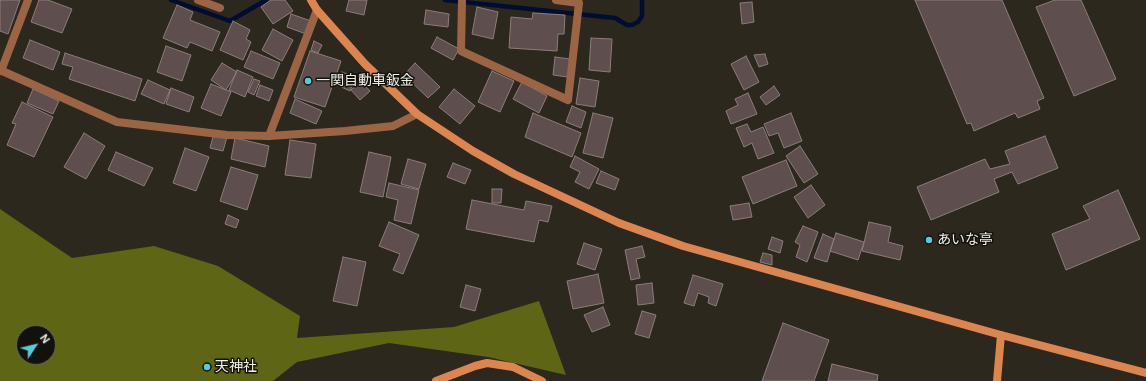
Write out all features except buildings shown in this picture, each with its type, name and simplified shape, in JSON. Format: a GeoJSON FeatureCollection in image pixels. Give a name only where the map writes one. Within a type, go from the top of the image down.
{"type":"FeatureCollection","features":[{"type":"Feature","properties":{"kind":"street"},"geometry":{"type":"LineString","coordinates":[[28,0],[1,71],[117,122],[227,135],[269,136],[393,126],[417,114]]}},
{"type":"Feature","properties":{"kind":"street"},"geometry":{"type":"LineString","coordinates":[[198,0],[220,8]]}},
{"type":"Feature","properties":{"kind":"street"},"geometry":{"type":"LineString","coordinates":[[311,0],[317,10],[365,64],[417,114],[473,151],[514,174],[619,224],[683,246],[1001,335],[1146,373]]}},
{"type":"Feature","properties":{"kind":"street"},"geometry":{"type":"LineString","coordinates":[[462,0],[461,51],[568,100],[579,3],[556,0]]}},
{"type":"Feature","properties":{"kind":"street"},"geometry":{"type":"LineString","coordinates":[[269,136],[317,10]]}},
{"type":"Feature","properties":{"kind":"street"},"geometry":{"type":"LineString","coordinates":[[997,381],[1001,335]]}},
{"type":"Feature","properties":{"kind":"street"},"geometry":{"type":"LineString","coordinates":[[436,381],[474,366],[487,363],[513,367],[542,381]]}},
{"type":"Feature","properties":{"kind":"green space"},"geometry":{"type":"Polygon","coordinates":[[[0,209],[72,258],[154,246],[218,266],[300,316],[297,338],[454,327],[539,301],[566,375],[488,357],[389,343],[297,362],[273,381],[0,381],[0,209]]]}},
{"type":"Feature","properties":{"kind":"waterway"},"geometry":{"type":"LineString","coordinates":[[171,0],[230,21],[266,0]]}},
{"type":"Feature","properties":{"kind":"waterway"},"geometry":{"type":"LineString","coordinates":[[445,0],[615,18],[627,25],[632,25],[638,22],[642,16],[642,0]]}},
{"type":"Feature","properties":{"kind":"place","name":"一関自動車鈑金"},"geometry":{"type":"Point","coordinates":[308,81]}},
{"type":"Feature","properties":{"kind":"place","name":"あいな亭"},"geometry":{"type":"Point","coordinates":[929,240]}},
{"type":"Feature","properties":{"kind":"place","name":"天神社"},"geometry":{"type":"Point","coordinates":[207,367]}}]}
